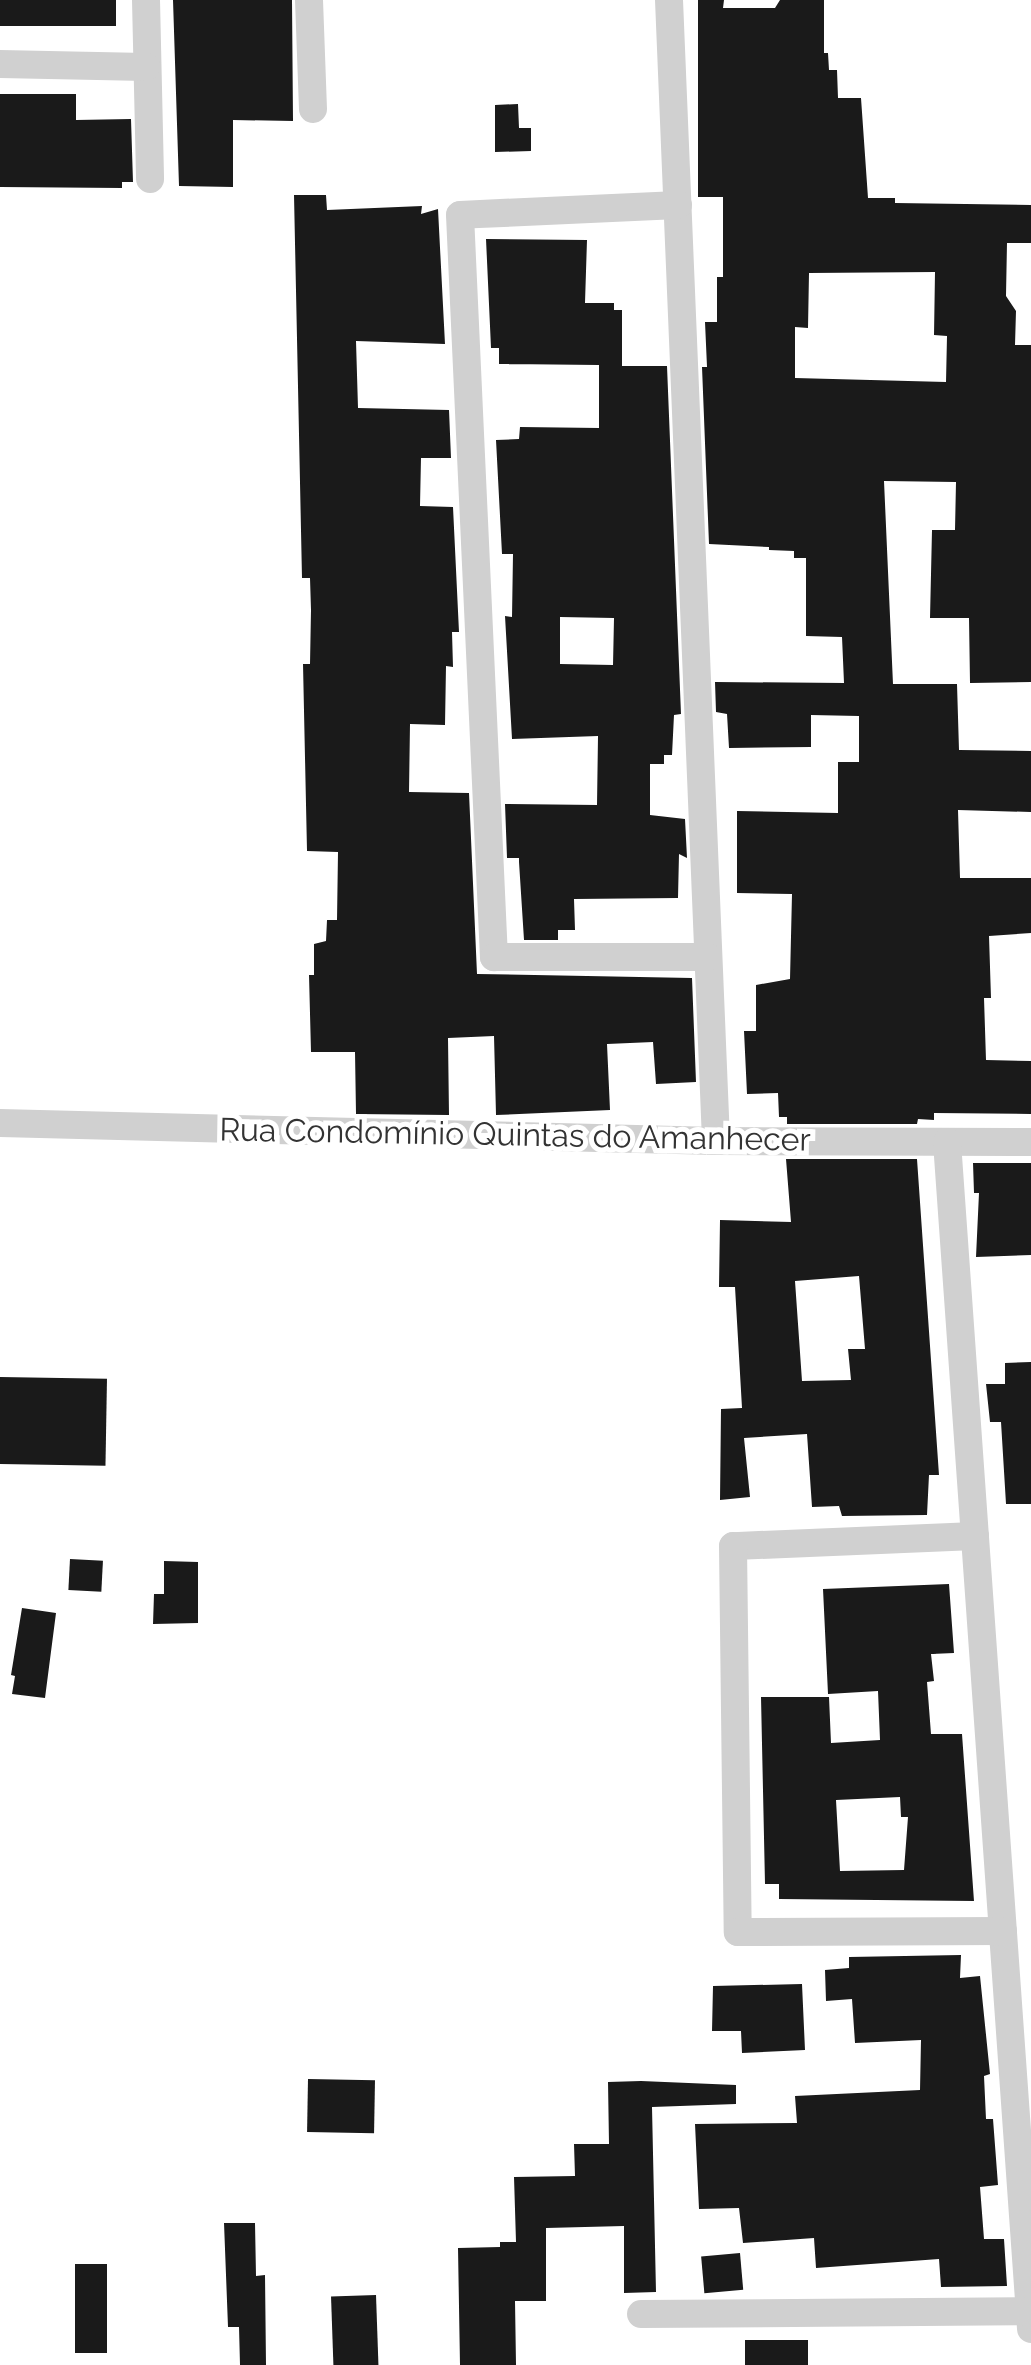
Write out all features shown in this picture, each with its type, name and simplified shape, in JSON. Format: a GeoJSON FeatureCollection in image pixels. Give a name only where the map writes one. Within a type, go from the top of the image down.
{"type":"FeatureCollection","features":[{"type":"Feature","properties":{"kind":"street"},"geometry":{"type":"LineString","coordinates":[[146,0],[150,179]]}},
{"type":"Feature","properties":{"kind":"street"},"geometry":{"type":"LineString","coordinates":[[309,0],[313,109]]}},
{"type":"Feature","properties":{"kind":"street"},"geometry":{"type":"LineString","coordinates":[[669,0],[716,1141]]}},
{"type":"Feature","properties":{"kind":"street"},"geometry":{"type":"LineString","coordinates":[[0,64],[146,67]]}},
{"type":"Feature","properties":{"kind":"street"},"geometry":{"type":"LineString","coordinates":[[678,205],[460,216],[494,957],[708,956]]}},
{"type":"Feature","properties":{"kind":"street","name":"Rua Condomínio Quintas do Amanhecer"},"geometry":{"type":"LineString","coordinates":[[0,1123],[716,1141],[1031,1142]]}},
{"type":"Feature","properties":{"kind":"street"},"geometry":{"type":"LineString","coordinates":[[641,2314],[1030,2317],[947,1142]]}},
{"type":"Feature","properties":{"kind":"street"},"geometry":{"type":"LineString","coordinates":[[975,1536],[733,1546],[738,1932],[1003,1931]]}},
{"type":"Feature","properties":{"kind":"building"},"geometry":{"type":"Polygon","coordinates":[[[0,0],[116,0],[116,26],[0,26],[0,0]]]}},
{"type":"Feature","properties":{"kind":"building"},"geometry":{"type":"Polygon","coordinates":[[[173,0],[292,0],[293,121],[233,120],[233,187],[179,186],[173,0]]]}},
{"type":"Feature","properties":{"kind":"building"},"geometry":{"type":"Polygon","coordinates":[[[698,0],[724,0],[723,8],[775,8],[780,0],[824,0],[824,53],[828,53],[829,70],[837,70],[838,98],[861,98],[868,198],[895,198],[895,203],[1031,205],[1031,243],[1007,243],[1006,296],[1016,311],[1015,345],[1031,345],[1031,682],[970,683],[969,618],[930,618],[932,530],[955,530],[956,482],[884,481],[893,684],[957,684],[959,750],[1031,751],[1031,812],[958,810],[960,878],[1031,878],[1031,933],[989,936],[991,998],[984,998],[986,1060],[1031,1061],[1031,1114],[934,1113],[934,1120],[918,1119],[917,1124],[787,1124],[787,1117],[779,1117],[778,1093],[747,1094],[744,1031],[756,1031],[756,985],[790,979],[792,894],[737,893],[737,811],[838,813],[838,762],[859,762],[859,716],[811,715],[811,747],[729,748],[727,714],[716,712],[715,682],[844,683],[842,637],[806,636],[806,558],[794,558],[794,551],[769,547],[709,544],[702,367],[707,367],[705,322],[717,322],[717,277],[723,277],[723,197],[698,197],[698,0]],[[935,272],[809,273],[808,328],[795,327],[795,378],[946,382],[947,336],[934,335],[935,272]]]}},
{"type":"Feature","properties":{"kind":"building"},"geometry":{"type":"Polygon","coordinates":[[[0,94],[76,94],[76,120],[131,119],[133,182],[122,182],[122,188],[0,187],[0,94]]]}},
{"type":"Feature","properties":{"kind":"building"},"geometry":{"type":"Polygon","coordinates":[[[518,104],[519,128],[531,128],[531,151],[495,152],[495,105],[518,104]]]}},
{"type":"Feature","properties":{"kind":"building"},"geometry":{"type":"Polygon","coordinates":[[[294,195],[326,195],[327,210],[422,206],[421,214],[438,209],[445,344],[356,341],[358,408],[449,410],[451,458],[421,458],[420,506],[453,507],[459,632],[452,632],[453,667],[446,666],[445,725],[410,724],[409,792],[469,793],[477,974],[692,978],[696,1082],[656,1084],[653,1042],[607,1044],[610,1110],[496,1115],[494,1036],[448,1038],[449,1115],[356,1114],[355,1052],[311,1052],[309,975],[314,975],[314,944],[326,941],[327,920],[337,920],[338,852],[307,851],[303,664],[310,664],[311,610],[310,578],[302,578],[294,195]]]}},
{"type":"Feature","properties":{"kind":"building"},"geometry":{"type":"Polygon","coordinates":[[[486,239],[587,240],[585,303],[614,303],[614,310],[622,310],[622,366],[667,366],[681,714],[674,715],[672,755],[664,755],[664,764],[650,764],[650,815],[685,819],[687,858],[679,854],[678,898],[574,899],[575,930],[558,930],[558,940],[524,940],[519,858],[507,858],[505,804],[597,805],[598,736],[512,739],[505,616],[512,617],[513,554],[502,554],[496,440],[519,439],[520,427],[599,428],[599,365],[499,364],[499,348],[491,348],[486,239]],[[560,617],[560,664],[613,665],[614,618],[560,617]]]}},
{"type":"Feature","properties":{"kind":"building"},"geometry":{"type":"Polygon","coordinates":[[[786,1159],[917,1159],[939,1475],[929,1475],[927,1515],[842,1516],[839,1506],[812,1507],[807,1434],[744,1438],[750,1497],[720,1500],[721,1409],[742,1408],[735,1287],[719,1287],[720,1220],[791,1222],[786,1159]],[[859,1276],[795,1281],[802,1381],[851,1380],[848,1349],[865,1349],[859,1276]]]}},
{"type":"Feature","properties":{"kind":"building"},"geometry":{"type":"Polygon","coordinates":[[[973,1163],[1031,1163],[1031,1255],[976,1257],[979,1193],[974,1193],[973,1163]]]}},
{"type":"Feature","properties":{"kind":"building"},"geometry":{"type":"Polygon","coordinates":[[[1031,1362],[1031,1504],[1006,1504],[1001,1422],[990,1422],[986,1384],[1005,1384],[1005,1363],[1031,1362]]]}},
{"type":"Feature","properties":{"kind":"building"},"geometry":{"type":"Polygon","coordinates":[[[0,1377],[107,1379],[105,1466],[0,1464],[0,1377]]]}},
{"type":"Feature","properties":{"kind":"building"},"geometry":{"type":"Polygon","coordinates":[[[70,1559],[103,1561],[101,1592],[68,1590],[70,1559]]]}},
{"type":"Feature","properties":{"kind":"building"},"geometry":{"type":"Polygon","coordinates":[[[164,1561],[198,1562],[198,1623],[153,1624],[154,1594],[164,1594],[164,1561]]]}},
{"type":"Feature","properties":{"kind":"building"},"geometry":{"type":"Polygon","coordinates":[[[949,1584],[954,1653],[931,1654],[934,1681],[927,1682],[931,1734],[962,1734],[974,1901],[779,1899],[779,1884],[765,1884],[761,1697],[829,1697],[831,1743],[880,1740],[878,1691],[828,1694],[823,1589],[949,1584]],[[900,1797],[836,1800],[840,1871],[904,1870],[908,1817],[901,1817],[900,1797]]]}},
{"type":"Feature","properties":{"kind":"building"},"geometry":{"type":"Polygon","coordinates":[[[22,1608],[56,1613],[45,1698],[12,1694],[15,1676],[11,1675],[22,1608]]]}},
{"type":"Feature","properties":{"kind":"building"},"geometry":{"type":"Polygon","coordinates":[[[961,1955],[960,1978],[980,1976],[990,2074],[984,2076],[986,2119],[993,2119],[998,2185],[980,2187],[984,2239],[1004,2239],[1007,2286],[941,2287],[939,2259],[816,2268],[814,2238],[743,2243],[739,2208],[699,2209],[695,2124],[797,2123],[795,2096],[920,2090],[921,2040],[855,2043],[852,1999],[826,2001],[825,1970],[849,1968],[849,1957],[961,1955]]]}},
{"type":"Feature","properties":{"kind":"building"},"geometry":{"type":"Polygon","coordinates":[[[802,1984],[805,2050],[742,2053],[741,2031],[712,2031],[713,1986],[802,1984]]]}},
{"type":"Feature","properties":{"kind":"building"},"geometry":{"type":"Polygon","coordinates":[[[308,2079],[375,2080],[374,2133],[307,2132],[308,2079]]]}},
{"type":"Feature","properties":{"kind":"building"},"geometry":{"type":"Polygon","coordinates":[[[608,2082],[736,2085],[736,2104],[652,2107],[656,2292],[624,2293],[624,2226],[546,2228],[546,2301],[515,2301],[516,2365],[460,2365],[458,2248],[500,2247],[500,2242],[516,2242],[514,2177],[575,2176],[574,2144],[609,2144],[608,2082]]]}},
{"type":"Feature","properties":{"kind":"building"},"geometry":{"type":"Polygon","coordinates":[[[224,2223],[255,2223],[256,2276],[265,2275],[266,2365],[240,2365],[239,2327],[228,2327],[224,2223]]]}},
{"type":"Feature","properties":{"kind":"building"},"geometry":{"type":"Polygon","coordinates":[[[740,2253],[743,2290],[704,2293],[701,2256],[740,2253]]]}},
{"type":"Feature","properties":{"kind":"building"},"geometry":{"type":"Polygon","coordinates":[[[75,2264],[107,2264],[107,2353],[75,2353],[75,2264]]]}},
{"type":"Feature","properties":{"kind":"building"},"geometry":{"type":"Polygon","coordinates":[[[376,2295],[378,2365],[333,2365],[331,2297],[376,2295]]]}},
{"type":"Feature","properties":{"kind":"building"},"geometry":{"type":"Polygon","coordinates":[[[745,2340],[808,2340],[808,2365],[745,2365],[745,2340]]]}}]}
